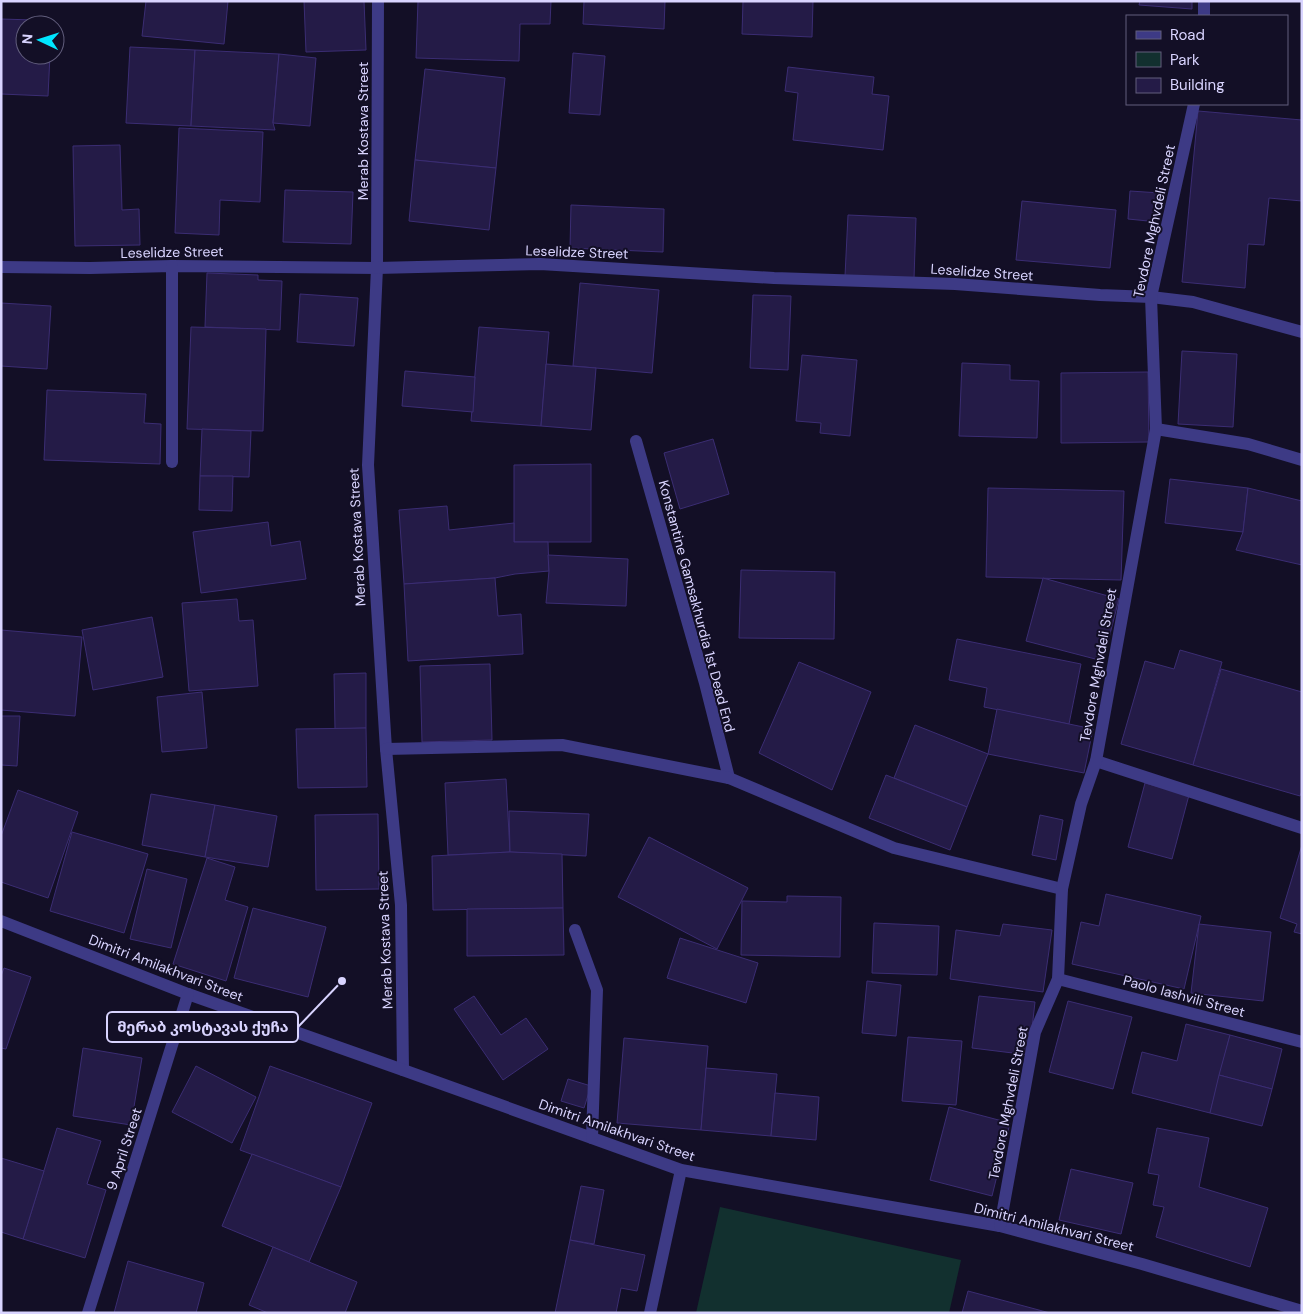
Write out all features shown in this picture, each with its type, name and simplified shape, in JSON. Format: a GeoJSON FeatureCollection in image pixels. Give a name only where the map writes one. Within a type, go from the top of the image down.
{"type":"FeatureCollection","features":[{"type":"Feature","properties":{"kind":"street","name":"Merab Kostava Street"},"geometry":{"type":"LineString","coordinates":[[378,1],[377,268],[368,465],[386,749],[401,905],[403,1070]]}},
{"type":"Feature","properties":{"kind":"street"},"geometry":{"type":"LineString","coordinates":[[1204,1],[1204,15]]}},
{"type":"Feature","properties":{"kind":"street","name":"Tevdore Mghvdeli Street"},"geometry":{"type":"LineString","coordinates":[[1000,1226],[1035,1032],[1058,979],[1062,889],[1081,804],[1096,761],[1156,430],[1151,297],[1194,105]]}},
{"type":"Feature","properties":{"kind":"street","name":"Leselidze Street"},"geometry":{"type":"LineString","coordinates":[[1,267],[377,268],[540,264],[774,278],[955,284],[1151,297],[1194,302],[1302,332]]}},
{"type":"Feature","properties":{"kind":"street"},"geometry":{"type":"LineString","coordinates":[[172,266],[172,462]]}},
{"type":"Feature","properties":{"kind":"street"},"geometry":{"type":"LineString","coordinates":[[1156,430],[1248,444],[1302,460]]}},
{"type":"Feature","properties":{"kind":"street","name":"Konstantine Gamsakhurdia 1st Dead End"},"geometry":{"type":"LineString","coordinates":[[636,442],[705,684],[729,778]]}},
{"type":"Feature","properties":{"kind":"street"},"geometry":{"type":"LineString","coordinates":[[386,749],[562,745],[729,778],[894,848],[1062,889]]}},
{"type":"Feature","properties":{"kind":"street"},"geometry":{"type":"LineString","coordinates":[[1096,761],[1302,828]]}},
{"type":"Feature","properties":{"kind":"street","name":"Dimitri Amilakhvari Street"},"geometry":{"type":"LineString","coordinates":[[1,921],[188,994],[681,1170],[1000,1226],[1142,1264],[1302,1312]]}},
{"type":"Feature","properties":{"kind":"street"},"geometry":{"type":"LineString","coordinates":[[575,930],[597,990],[592,1138]]}},
{"type":"Feature","properties":{"kind":"street","name":"Paolo Iashvili Street"},"geometry":{"type":"LineString","coordinates":[[1058,979],[1302,1042]]}},
{"type":"Feature","properties":{"kind":"street","name":"9 April Street"},"geometry":{"type":"LineString","coordinates":[[88,1313],[188,994]]}},
{"type":"Feature","properties":{"kind":"street"},"geometry":{"type":"LineString","coordinates":[[650,1313],[681,1170]]}},
{"type":"Feature","properties":{"kind":"green space"},"geometry":{"type":"Polygon","coordinates":[[[720,1207],[961,1260],[949,1313],[696,1313],[720,1207]]]}},
{"type":"Feature","properties":{"kind":"building"},"geometry":{"type":"Polygon","coordinates":[[[146,1],[228,1],[224,44],[142,36],[146,1]]]}},
{"type":"Feature","properties":{"kind":"building"},"geometry":{"type":"Polygon","coordinates":[[[304,1],[364,1],[366,50],[306,52],[304,1]]]}},
{"type":"Feature","properties":{"kind":"building"},"geometry":{"type":"Polygon","coordinates":[[[418,1],[551,1],[550,24],[520,24],[519,61],[416,58],[418,1]]]}},
{"type":"Feature","properties":{"kind":"building"},"geometry":{"type":"Polygon","coordinates":[[[584,1],[665,1],[664,29],[583,24],[584,1]]]}},
{"type":"Feature","properties":{"kind":"building"},"geometry":{"type":"Polygon","coordinates":[[[743,1],[813,1],[812,37],[742,34],[743,1]]]}},
{"type":"Feature","properties":{"kind":"building"},"geometry":{"type":"Polygon","coordinates":[[[1140,1],[1192,1],[1192,9],[1139,5],[1140,1]]]}},
{"type":"Feature","properties":{"kind":"building"},"geometry":{"type":"Polygon","coordinates":[[[1,19],[15,19],[15,65],[50,65],[48,96],[1,94],[1,19]]]}},
{"type":"Feature","properties":{"kind":"building"},"geometry":{"type":"Polygon","coordinates":[[[130,47],[195,50],[191,126],[126,123],[130,47]]]}},
{"type":"Feature","properties":{"kind":"building"},"geometry":{"type":"Polygon","coordinates":[[[195,50],[279,54],[273,123],[275,130],[191,126],[195,50]]]}},
{"type":"Feature","properties":{"kind":"building"},"geometry":{"type":"Polygon","coordinates":[[[573,53],[605,56],[600,115],[569,113],[573,53]]]}},
{"type":"Feature","properties":{"kind":"building"},"geometry":{"type":"Polygon","coordinates":[[[279,54],[316,58],[310,126],[273,123],[279,54]]]}},
{"type":"Feature","properties":{"kind":"building"},"geometry":{"type":"Polygon","coordinates":[[[788,67],[874,77],[872,94],[889,96],[883,150],[793,140],[798,93],[785,91],[788,67]]]}},
{"type":"Feature","properties":{"kind":"building"},"geometry":{"type":"Polygon","coordinates":[[[425,69],[505,78],[496,168],[415,160],[425,69]]]}},
{"type":"Feature","properties":{"kind":"building"},"geometry":{"type":"Polygon","coordinates":[[[1198,111],[1302,120],[1302,201],[1269,198],[1264,245],[1248,244],[1245,288],[1182,282],[1198,111]]]}},
{"type":"Feature","properties":{"kind":"building"},"geometry":{"type":"Polygon","coordinates":[[[179,128],[263,132],[260,202],[220,200],[219,235],[175,233],[179,128]]]}},
{"type":"Feature","properties":{"kind":"building"},"geometry":{"type":"Polygon","coordinates":[[[120,145],[122,210],[139,209],[140,245],[75,246],[73,146],[120,145]]]}},
{"type":"Feature","properties":{"kind":"building"},"geometry":{"type":"Polygon","coordinates":[[[415,160],[496,168],[489,230],[409,221],[415,160]]]}},
{"type":"Feature","properties":{"kind":"building"},"geometry":{"type":"Polygon","coordinates":[[[285,190],[353,192],[351,244],[283,242],[285,190]]]}},
{"type":"Feature","properties":{"kind":"building"},"geometry":{"type":"Polygon","coordinates":[[[1130,191],[1160,193],[1158,222],[1128,219],[1130,191]]]}},
{"type":"Feature","properties":{"kind":"building"},"geometry":{"type":"Polygon","coordinates":[[[1022,201],[1116,210],[1110,268],[1016,260],[1022,201]]]}},
{"type":"Feature","properties":{"kind":"building"},"geometry":{"type":"Polygon","coordinates":[[[571,205],[664,209],[663,252],[570,248],[571,205]]]}},
{"type":"Feature","properties":{"kind":"building"},"geometry":{"type":"Polygon","coordinates":[[[848,215],[916,218],[914,279],[845,276],[848,215]]]}},
{"type":"Feature","properties":{"kind":"building"},"geometry":{"type":"Polygon","coordinates":[[[207,273],[258,275],[258,280],[282,281],[280,330],[205,327],[207,273]]]}},
{"type":"Feature","properties":{"kind":"building"},"geometry":{"type":"Polygon","coordinates":[[[580,283],[659,290],[652,373],[573,366],[580,283]]]}},
{"type":"Feature","properties":{"kind":"building"},"geometry":{"type":"Polygon","coordinates":[[[300,294],[358,298],[354,346],[297,342],[300,294]]]}},
{"type":"Feature","properties":{"kind":"building"},"geometry":{"type":"Polygon","coordinates":[[[753,295],[791,296],[788,370],[750,368],[753,295]]]}},
{"type":"Feature","properties":{"kind":"building"},"geometry":{"type":"Polygon","coordinates":[[[1,303],[51,306],[47,369],[1,366],[1,303]]]}},
{"type":"Feature","properties":{"kind":"building"},"geometry":{"type":"Polygon","coordinates":[[[191,327],[266,329],[263,431],[187,429],[191,327]]]}},
{"type":"Feature","properties":{"kind":"building"},"geometry":{"type":"Polygon","coordinates":[[[479,327],[549,332],[541,426],[471,421],[479,327]]]}},
{"type":"Feature","properties":{"kind":"building"},"geometry":{"type":"Polygon","coordinates":[[[1182,351],[1237,354],[1233,427],[1178,424],[1182,351]]]}},
{"type":"Feature","properties":{"kind":"building"},"geometry":{"type":"Polygon","coordinates":[[[802,355],[857,360],[850,436],[820,433],[821,423],[796,421],[802,355]]]}},
{"type":"Feature","properties":{"kind":"building"},"geometry":{"type":"Polygon","coordinates":[[[962,363],[1010,365],[1010,380],[1039,381],[1037,438],[959,436],[962,363]]]}},
{"type":"Feature","properties":{"kind":"building"},"geometry":{"type":"Polygon","coordinates":[[[546,364],[596,368],[591,430],[541,426],[546,364]]]}},
{"type":"Feature","properties":{"kind":"building"},"geometry":{"type":"Polygon","coordinates":[[[405,371],[475,377],[473,412],[402,406],[405,371]]]}},
{"type":"Feature","properties":{"kind":"building"},"geometry":{"type":"Polygon","coordinates":[[[1148,372],[1149,442],[1061,443],[1061,373],[1148,372]]]}},
{"type":"Feature","properties":{"kind":"building"},"geometry":{"type":"Polygon","coordinates":[[[47,390],[146,394],[144,423],[161,424],[160,464],[44,460],[47,390]]]}},
{"type":"Feature","properties":{"kind":"building"},"geometry":{"type":"Polygon","coordinates":[[[202,429],[251,431],[249,477],[200,476],[202,429]]]}},
{"type":"Feature","properties":{"kind":"building"},"geometry":{"type":"Polygon","coordinates":[[[713,439],[729,494],[680,509],[664,453],[713,439]]]}},
{"type":"Feature","properties":{"kind":"building"},"geometry":{"type":"Polygon","coordinates":[[[591,464],[591,542],[514,542],[514,465],[591,464]]]}},
{"type":"Feature","properties":{"kind":"building"},"geometry":{"type":"Polygon","coordinates":[[[200,476],[233,476],[232,511],[199,510],[200,476]]]}},
{"type":"Feature","properties":{"kind":"building"},"geometry":{"type":"Polygon","coordinates":[[[1170,479],[1248,488],[1243,532],[1165,523],[1170,479]]]}},
{"type":"Feature","properties":{"kind":"building"},"geometry":{"type":"Polygon","coordinates":[[[988,488],[1124,491],[1121,580],[986,577],[988,488]]]}},
{"type":"Feature","properties":{"kind":"building"},"geometry":{"type":"Polygon","coordinates":[[[1248,488],[1302,501],[1302,565],[1236,550],[1243,532],[1248,488]]]}},
{"type":"Feature","properties":{"kind":"building"},"geometry":{"type":"Polygon","coordinates":[[[447,506],[449,530],[514,523],[514,542],[548,542],[549,571],[495,578],[404,584],[399,510],[447,506]]]}},
{"type":"Feature","properties":{"kind":"building"},"geometry":{"type":"Polygon","coordinates":[[[268,522],[271,546],[300,541],[306,579],[201,593],[193,532],[268,522]]]}},
{"type":"Feature","properties":{"kind":"building"},"geometry":{"type":"Polygon","coordinates":[[[548,555],[628,559],[626,606],[546,603],[549,571],[548,555]]]}},
{"type":"Feature","properties":{"kind":"building"},"geometry":{"type":"Polygon","coordinates":[[[741,570],[835,572],[834,639],[739,638],[741,570]]]}},
{"type":"Feature","properties":{"kind":"building"},"geometry":{"type":"Polygon","coordinates":[[[495,578],[498,616],[521,614],[523,654],[408,661],[404,584],[495,578]]]}},
{"type":"Feature","properties":{"kind":"building"},"geometry":{"type":"Polygon","coordinates":[[[1043,578],[1119,599],[1103,661],[1026,641],[1043,578]]]}},
{"type":"Feature","properties":{"kind":"building"},"geometry":{"type":"Polygon","coordinates":[[[237,599],[239,621],[253,620],[258,686],[189,691],[182,603],[237,599]]]}},
{"type":"Feature","properties":{"kind":"building"},"geometry":{"type":"Polygon","coordinates":[[[152,617],[163,677],[93,690],[82,630],[152,617]]]}},
{"type":"Feature","properties":{"kind":"building"},"geometry":{"type":"Polygon","coordinates":[[[1,630],[82,637],[75,716],[1,710],[1,630]]]}},
{"type":"Feature","properties":{"kind":"building"},"geometry":{"type":"Polygon","coordinates":[[[957,639],[1081,664],[1069,724],[984,707],[987,688],[949,680],[957,639]]]}},
{"type":"Feature","properties":{"kind":"building"},"geometry":{"type":"Polygon","coordinates":[[[1180,650],[1222,662],[1193,765],[1121,744],[1145,661],[1174,669],[1180,650]]]}},
{"type":"Feature","properties":{"kind":"building"},"geometry":{"type":"Polygon","coordinates":[[[799,662],[871,692],[832,790],[759,753],[799,662]]]}},
{"type":"Feature","properties":{"kind":"building"},"geometry":{"type":"Polygon","coordinates":[[[490,664],[492,740],[422,742],[420,666],[490,664]]]}},
{"type":"Feature","properties":{"kind":"building"},"geometry":{"type":"Polygon","coordinates":[[[1221,669],[1302,692],[1302,791],[1300,796],[1193,765],[1221,669]]]}},
{"type":"Feature","properties":{"kind":"building"},"geometry":{"type":"Polygon","coordinates":[[[366,673],[366,728],[335,729],[334,674],[366,673]]]}},
{"type":"Feature","properties":{"kind":"building"},"geometry":{"type":"Polygon","coordinates":[[[202,692],[207,748],[162,752],[157,697],[202,692]]]}},
{"type":"Feature","properties":{"kind":"building"},"geometry":{"type":"Polygon","coordinates":[[[997,709],[1093,729],[1084,773],[988,754],[997,709]]]}},
{"type":"Feature","properties":{"kind":"building"},"geometry":{"type":"Polygon","coordinates":[[[1,716],[20,716],[17,766],[1,765],[1,716]]]}},
{"type":"Feature","properties":{"kind":"building"},"geometry":{"type":"Polygon","coordinates":[[[915,725],[988,754],[967,807],[894,778],[915,725]]]}},
{"type":"Feature","properties":{"kind":"building"},"geometry":{"type":"Polygon","coordinates":[[[366,728],[367,787],[298,788],[296,729],[366,728]]]}},
{"type":"Feature","properties":{"kind":"building"},"geometry":{"type":"Polygon","coordinates":[[[886,775],[967,807],[950,850],[869,818],[886,775]]]}},
{"type":"Feature","properties":{"kind":"building"},"geometry":{"type":"Polygon","coordinates":[[[506,779],[510,852],[448,855],[445,783],[506,779]]]}},
{"type":"Feature","properties":{"kind":"building"},"geometry":{"type":"Polygon","coordinates":[[[1145,783],[1189,795],[1172,859],[1128,847],[1145,783]]]}},
{"type":"Feature","properties":{"kind":"building"},"geometry":{"type":"Polygon","coordinates":[[[18,790],[78,812],[48,898],[1,882],[1,836],[18,790]]]}},
{"type":"Feature","properties":{"kind":"building"},"geometry":{"type":"Polygon","coordinates":[[[151,794],[215,805],[205,857],[142,845],[151,794]]]}},
{"type":"Feature","properties":{"kind":"building"},"geometry":{"type":"Polygon","coordinates":[[[215,805],[277,816],[268,867],[205,857],[215,805]]]}},
{"type":"Feature","properties":{"kind":"building"},"geometry":{"type":"Polygon","coordinates":[[[509,811],[589,814],[586,856],[510,852],[509,811]]]}},
{"type":"Feature","properties":{"kind":"building"},"geometry":{"type":"Polygon","coordinates":[[[378,814],[379,889],[316,890],[315,815],[378,814]]]}},
{"type":"Feature","properties":{"kind":"building"},"geometry":{"type":"Polygon","coordinates":[[[1040,815],[1063,820],[1056,860],[1032,855],[1040,815]]]}},
{"type":"Feature","properties":{"kind":"building"},"geometry":{"type":"Polygon","coordinates":[[[72,832],[148,854],[124,933],[50,911],[72,832]]]}},
{"type":"Feature","properties":{"kind":"building"},"geometry":{"type":"Polygon","coordinates":[[[649,837],[748,888],[717,949],[618,897],[649,837]]]}},
{"type":"Feature","properties":{"kind":"building"},"geometry":{"type":"Polygon","coordinates":[[[1302,845],[1302,934],[1294,932],[1297,924],[1280,918],[1302,845]]]}},
{"type":"Feature","properties":{"kind":"building"},"geometry":{"type":"Polygon","coordinates":[[[510,852],[562,854],[563,908],[433,910],[432,856],[510,852]]]}},
{"type":"Feature","properties":{"kind":"building"},"geometry":{"type":"Polygon","coordinates":[[[207,858],[235,867],[225,900],[248,907],[226,981],[173,964],[207,858]]]}},
{"type":"Feature","properties":{"kind":"building"},"geometry":{"type":"Polygon","coordinates":[[[147,869],[187,879],[171,948],[130,939],[147,869]]]}},
{"type":"Feature","properties":{"kind":"building"},"geometry":{"type":"Polygon","coordinates":[[[1106,894],[1201,916],[1184,989],[1072,964],[1081,922],[1099,926],[1106,894]]]}},
{"type":"Feature","properties":{"kind":"building"},"geometry":{"type":"Polygon","coordinates":[[[787,896],[841,897],[840,957],[741,955],[742,901],[787,902],[787,896]]]}},
{"type":"Feature","properties":{"kind":"building"},"geometry":{"type":"Polygon","coordinates":[[[253,908],[326,927],[308,997],[234,978],[253,908]]]}},
{"type":"Feature","properties":{"kind":"building"},"geometry":{"type":"Polygon","coordinates":[[[563,908],[564,955],[467,956],[467,909],[563,908]]]}},
{"type":"Feature","properties":{"kind":"building"},"geometry":{"type":"Polygon","coordinates":[[[874,923],[939,926],[937,975],[872,973],[874,923]]]}},
{"type":"Feature","properties":{"kind":"building"},"geometry":{"type":"Polygon","coordinates":[[[1003,924],[1052,930],[1043,992],[950,979],[956,930],[1000,936],[1003,924]]]}},
{"type":"Feature","properties":{"kind":"building"},"geometry":{"type":"Polygon","coordinates":[[[1199,924],[1271,932],[1263,1001],[1191,993],[1199,924]]]}},
{"type":"Feature","properties":{"kind":"building"},"geometry":{"type":"Polygon","coordinates":[[[680,938],[758,963],[746,1003],[667,978],[680,938]]]}},
{"type":"Feature","properties":{"kind":"building"},"geometry":{"type":"Polygon","coordinates":[[[4,968],[31,977],[6,1049],[1,1048],[1,976],[4,968]]]}},
{"type":"Feature","properties":{"kind":"building"},"geometry":{"type":"Polygon","coordinates":[[[867,981],[901,985],[896,1036],[862,1033],[867,981]]]}},
{"type":"Feature","properties":{"kind":"building"},"geometry":{"type":"Polygon","coordinates":[[[474,996],[501,1035],[526,1018],[548,1049],[503,1080],[454,1009],[474,996]]]}},
{"type":"Feature","properties":{"kind":"building"},"geometry":{"type":"Polygon","coordinates":[[[979,996],[1035,1002],[1029,1055],[972,1048],[979,996]]]}},
{"type":"Feature","properties":{"kind":"building"},"geometry":{"type":"Polygon","coordinates":[[[1068,1001],[1132,1017],[1113,1089],[1049,1072],[1068,1001]]]}},
{"type":"Feature","properties":{"kind":"building"},"geometry":{"type":"Polygon","coordinates":[[[1186,1024],[1230,1035],[1210,1113],[1132,1093],[1142,1052],[1177,1061],[1186,1024]]]}},
{"type":"Feature","properties":{"kind":"building"},"geometry":{"type":"Polygon","coordinates":[[[1230,1035],[1282,1049],[1272,1089],[1219,1075],[1230,1035]]]}},
{"type":"Feature","properties":{"kind":"building"},"geometry":{"type":"Polygon","coordinates":[[[908,1037],[962,1041],[956,1105],[902,1101],[908,1037]]]}},
{"type":"Feature","properties":{"kind":"building"},"geometry":{"type":"Polygon","coordinates":[[[624,1038],[708,1046],[701,1130],[617,1123],[624,1038]]]}},
{"type":"Feature","properties":{"kind":"building"},"geometry":{"type":"Polygon","coordinates":[[[83,1048],[142,1058],[131,1125],[73,1116],[83,1048]]]}},
{"type":"Feature","properties":{"kind":"building"},"geometry":{"type":"Polygon","coordinates":[[[196,1066],[256,1097],[232,1143],[172,1112],[196,1066]]]}},
{"type":"Feature","properties":{"kind":"building"},"geometry":{"type":"Polygon","coordinates":[[[270,1066],[372,1103],[341,1187],[240,1150],[270,1066]]]}},
{"type":"Feature","properties":{"kind":"building"},"geometry":{"type":"Polygon","coordinates":[[[706,1068],[777,1074],[771,1136],[701,1130],[706,1068]]]}},
{"type":"Feature","properties":{"kind":"building"},"geometry":{"type":"Polygon","coordinates":[[[1219,1075],[1272,1089],[1262,1126],[1210,1113],[1219,1075]]]}},
{"type":"Feature","properties":{"kind":"building"},"geometry":{"type":"Polygon","coordinates":[[[568,1079],[591,1086],[584,1108],[561,1101],[568,1079]]]}},
{"type":"Feature","properties":{"kind":"building"},"geometry":{"type":"Polygon","coordinates":[[[775,1093],[819,1097],[816,1140],[771,1136],[775,1093]]]}},
{"type":"Feature","properties":{"kind":"building"},"geometry":{"type":"Polygon","coordinates":[[[949,1107],[1010,1123],[992,1196],[930,1180],[949,1107]]]}},
{"type":"Feature","properties":{"kind":"building"},"geometry":{"type":"Polygon","coordinates":[[[57,1128],[101,1141],[87,1184],[106,1190],[85,1258],[23,1239],[57,1128]]]}},
{"type":"Feature","properties":{"kind":"building"},"geometry":{"type":"Polygon","coordinates":[[[1157,1128],[1209,1138],[1199,1187],[1268,1208],[1250,1267],[1156,1237],[1164,1207],[1153,1205],[1159,1175],[1148,1173],[1157,1128]]]}},
{"type":"Feature","properties":{"kind":"building"},"geometry":{"type":"Polygon","coordinates":[[[252,1154],[341,1187],[309,1262],[222,1226],[252,1154]]]}},
{"type":"Feature","properties":{"kind":"building"},"geometry":{"type":"Polygon","coordinates":[[[1,1158],[44,1171],[23,1239],[1,1232],[1,1158]]]}},
{"type":"Feature","properties":{"kind":"building"},"geometry":{"type":"Polygon","coordinates":[[[1071,1169],[1133,1183],[1121,1234],[1059,1220],[1071,1169]]]}},
{"type":"Feature","properties":{"kind":"building"},"geometry":{"type":"Polygon","coordinates":[[[581,1186],[604,1190],[594,1244],[570,1240],[581,1186]]]}},
{"type":"Feature","properties":{"kind":"building"},"geometry":{"type":"Polygon","coordinates":[[[570,1240],[645,1255],[637,1291],[621,1288],[616,1313],[555,1313],[570,1240]]]}},
{"type":"Feature","properties":{"kind":"building"},"geometry":{"type":"Polygon","coordinates":[[[273,1247],[357,1282],[345,1313],[268,1313],[249,1305],[273,1247]]]}},
{"type":"Feature","properties":{"kind":"building"},"geometry":{"type":"Polygon","coordinates":[[[128,1261],[204,1283],[196,1313],[114,1313],[128,1261]]]}},
{"type":"Feature","properties":{"kind":"building"},"geometry":{"type":"Polygon","coordinates":[[[968,1291],[1050,1313],[962,1313],[968,1291]]]}},
{"type":"Feature","properties":{"kind":"place","name":"მერაბ კოსტავას ქუჩა"},"geometry":{"type":"Point","coordinates":[342,981]}}]}
